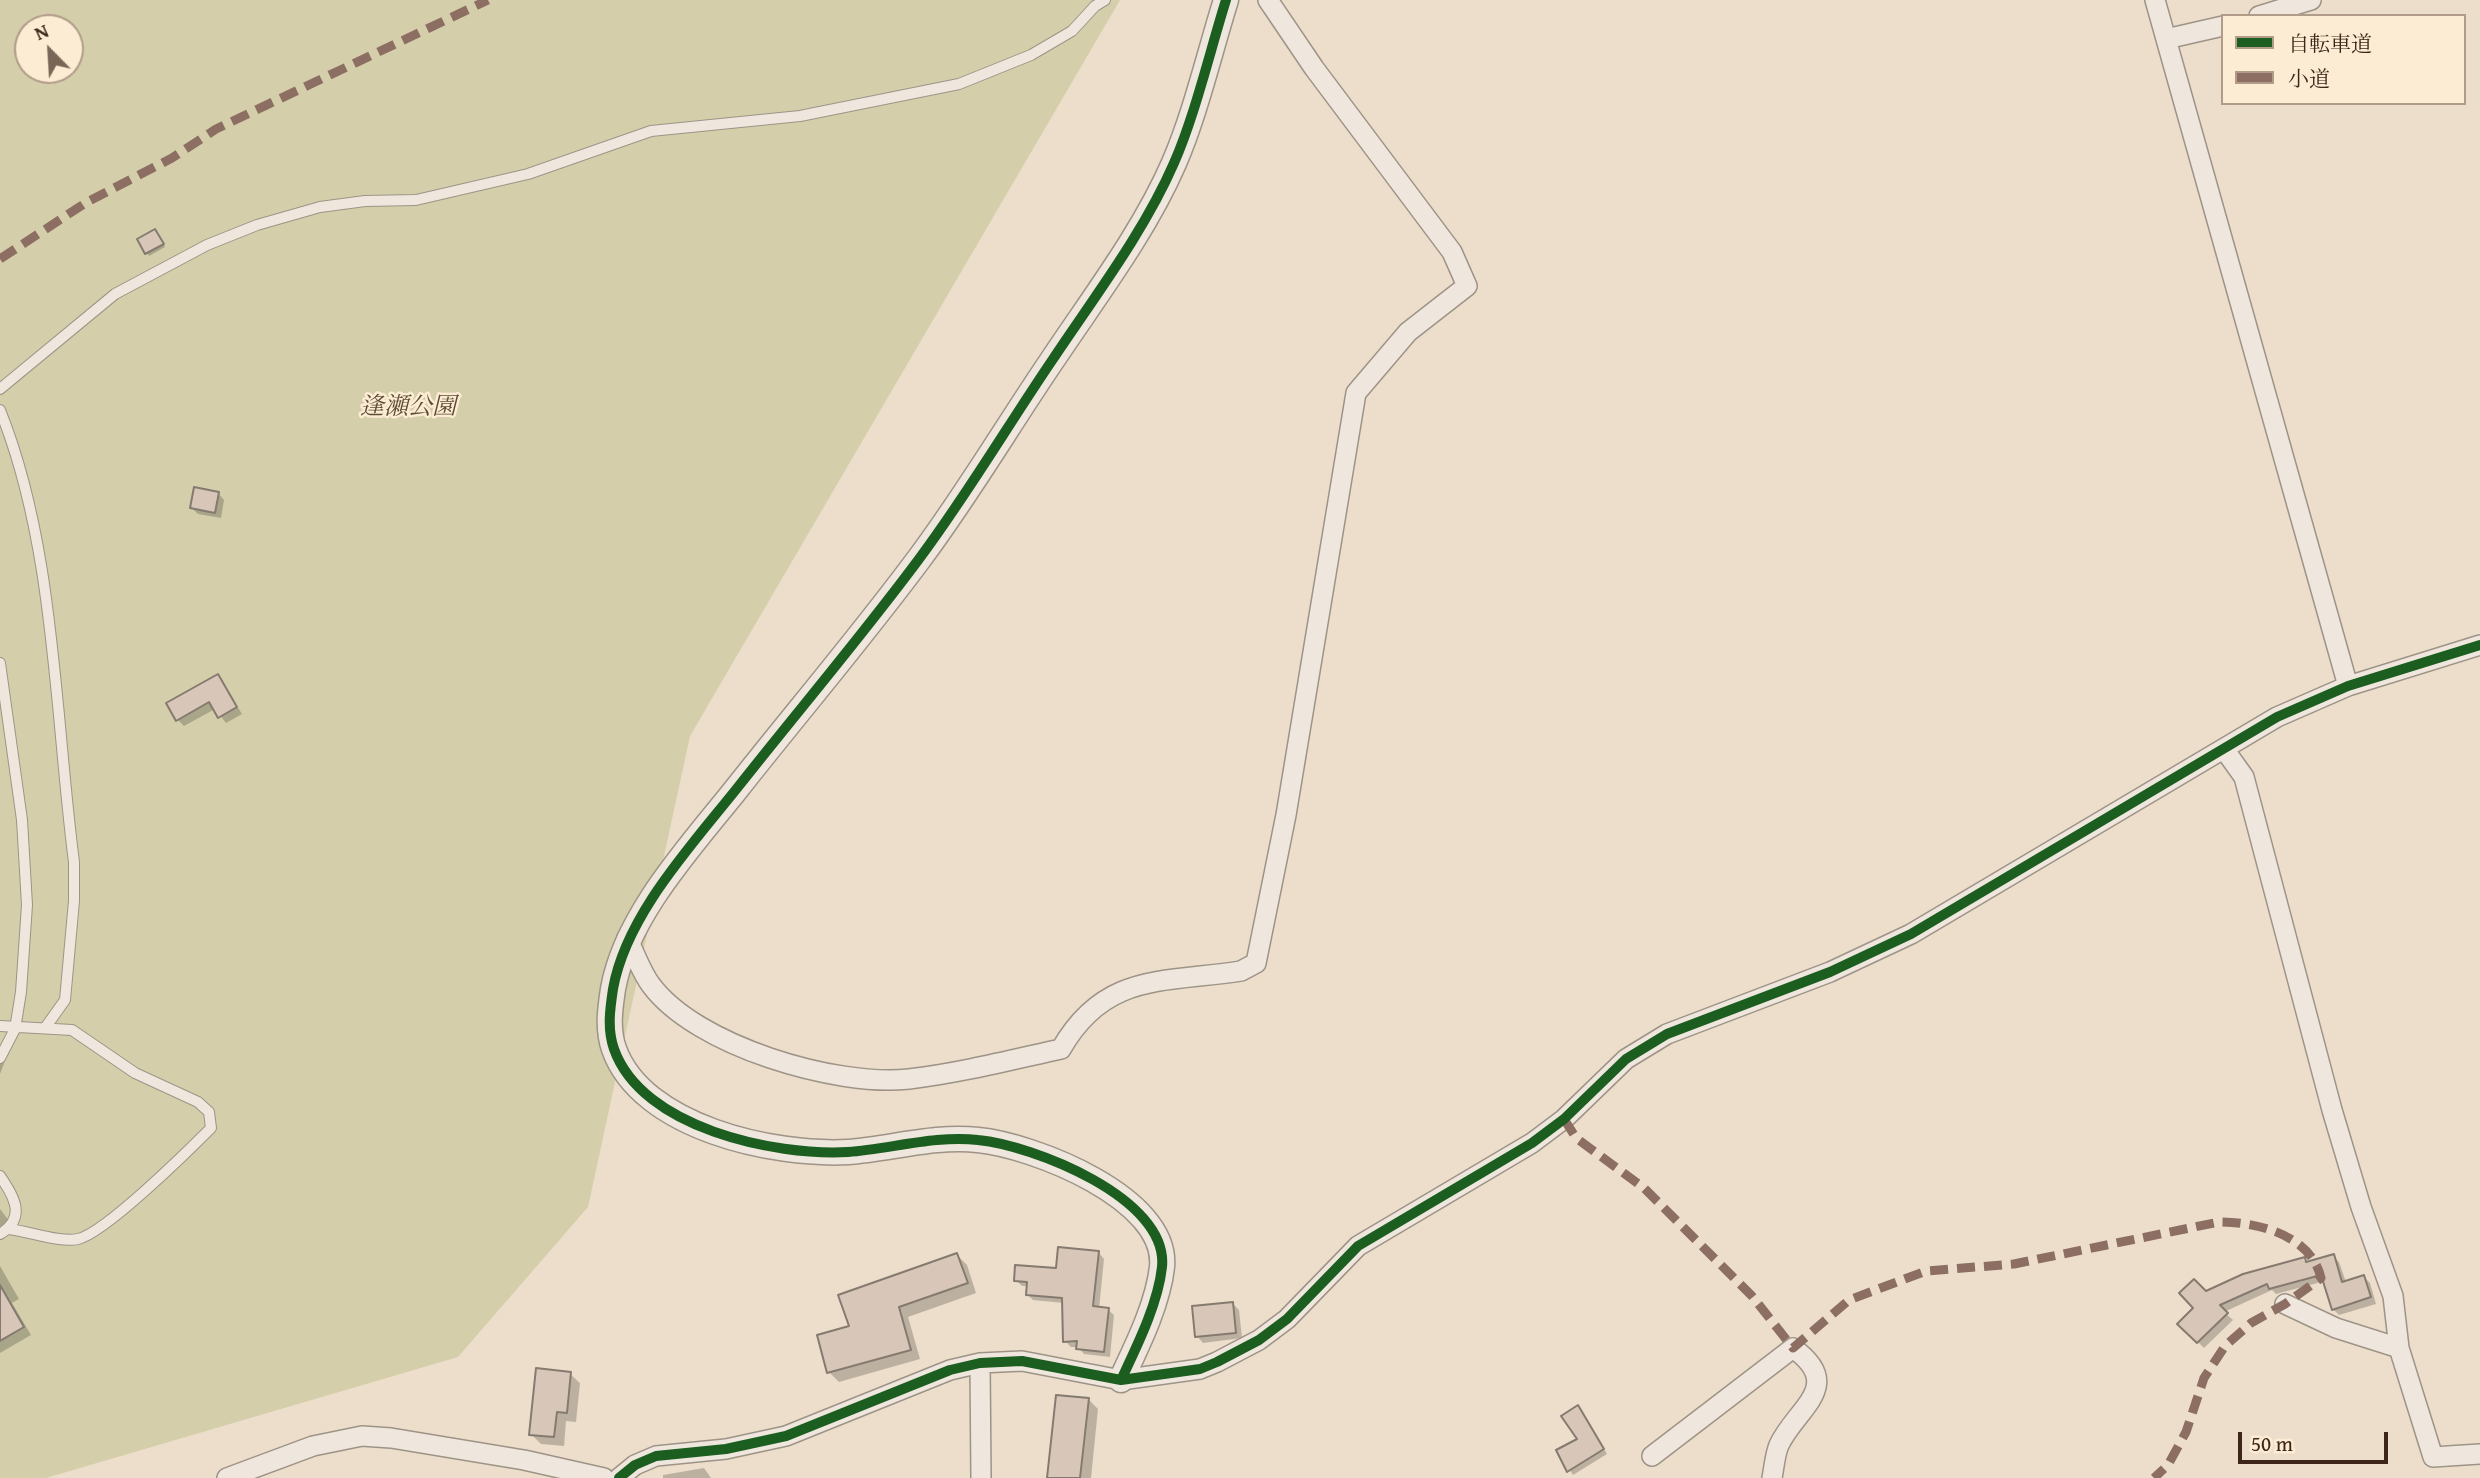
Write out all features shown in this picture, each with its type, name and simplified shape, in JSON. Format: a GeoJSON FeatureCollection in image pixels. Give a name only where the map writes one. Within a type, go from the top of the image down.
{"type":"FeatureCollection","features":[{"type":"Feature","properties":{"kind":"street"},"geometry":{"type":"LineString","coordinates":[[1121,1380],[1142,1329],[1162,1264],[1158,1237],[1136,1207],[1081,1175],[1017,1146],[972,1139],[844,1152],[774,1148],[719,1135],[681,1118],[638,1086],[614,1051],[608,1017],[614,982],[627,938],[693,843],[920,557],[1129,244],[1175,162],[1226,0]]}},
{"type":"Feature","properties":{"kind":"street"},"geometry":{"type":"LineString","coordinates":[[627,938],[652,986],[707,1032],[792,1065],[839,1075],[906,1079],[1061,1049],[1075,1025],[1109,995],[1136,985],[1241,971],[1256,962],[1286,815],[1356,393],[1408,332],[1467,286],[1452,252],[1314,68],[1268,0]]}},
{"type":"Feature","properties":{"kind":"street"},"geometry":{"type":"LineString","coordinates":[[2155,0],[2347,686]]}},
{"type":"Feature","properties":{"kind":"street"},"geometry":{"type":"LineString","coordinates":[[2266,14],[2311,0]]}},
{"type":"Feature","properties":{"kind":"street"},"geometry":{"type":"LineString","coordinates":[[2166,39],[2221,26]]}},
{"type":"Feature","properties":{"kind":"street"},"geometry":{"type":"LineString","coordinates":[[620,1478],[635,1465],[656,1456],[726,1449],[786,1436],[938,1375],[980,1363],[1022,1361],[1121,1380],[1200,1369],[1259,1339],[1287,1319],[1358,1246],[1532,1143],[1564,1119],[1626,1059],[1690,1024],[1830,972],[1911,934],[2277,718],[2347,686],[2480,645]]}},
{"type":"Feature","properties":{"kind":"street"},"geometry":{"type":"LineString","coordinates":[[2224,749],[2244,777],[2332,1110],[2361,1207],[2393,1296],[2399,1348],[2433,1457],[2480,1454]]}},
{"type":"Feature","properties":{"kind":"street"},"geometry":{"type":"LineString","coordinates":[[2285,1304],[2336,1328],[2399,1348]]}},
{"type":"Feature","properties":{"kind":"street"},"geometry":{"type":"LineString","coordinates":[[1651,1455],[1793,1348],[1811,1361],[1816,1374],[1815,1390],[1802,1415],[1779,1445],[1772,1478]]}},
{"type":"Feature","properties":{"kind":"street"},"geometry":{"type":"LineString","coordinates":[[980,1363],[981,1478]]}},
{"type":"Feature","properties":{"kind":"street"},"geometry":{"type":"LineString","coordinates":[[227,1478],[313,1446],[362,1436],[391,1438],[524,1460],[604,1478]]}},
{"type":"Feature","properties":{"kind":"lane"},"geometry":{"type":"LineString","coordinates":[[0,389],[115,295],[207,245],[257,225],[320,207],[365,201],[416,200],[528,174],[651,131],[800,116],[959,84],[1031,55],[1072,31],[1095,6],[1105,0]]}},
{"type":"Feature","properties":{"kind":"lane"},"geometry":{"type":"LineString","coordinates":[[0,410],[17,462],[35,538],[48,626],[74,862],[65,1000],[45,1028]]}},
{"type":"Feature","properties":{"kind":"lane"},"geometry":{"type":"LineString","coordinates":[[0,663],[22,820],[27,905],[21,992],[15,1029],[0,1058]]}},
{"type":"Feature","properties":{"kind":"lane"},"geometry":{"type":"LineString","coordinates":[[0,1026],[15,1029],[72,1030],[135,1073],[198,1102],[209,1112],[211,1128],[94,1233],[63,1240],[37,1233],[4,1232],[17,1209],[13,1195],[0,1176]]}},
{"type":"Feature","properties":{"kind":"green space","name":"逢瀬公園"},"geometry":{"type":"Polygon","coordinates":[[[0,0],[1120,0],[690,736],[588,1207],[458,1357],[46,1478],[0,1478],[0,0]]]}},
{"type":"Feature","properties":{"kind":"building"},"geometry":{"type":"Polygon","coordinates":[[[155,229],[164,244],[145,254],[137,239],[155,229]]]}},
{"type":"Feature","properties":{"kind":"building"},"geometry":{"type":"Polygon","coordinates":[[[194,487],[219,492],[215,513],[190,508],[194,487]]]}},
{"type":"Feature","properties":{"kind":"building"},"geometry":{"type":"Polygon","coordinates":[[[218,674],[237,707],[218,718],[209,702],[176,721],[166,703],[218,674]]]}},
{"type":"Feature","properties":{"kind":"building"},"geometry":{"type":"Polygon","coordinates":[[[1058,1247],[1099,1251],[1093,1306],[1109,1308],[1104,1352],[1076,1349],[1077,1341],[1063,1342],[1062,1298],[1026,1295],[1027,1282],[1014,1281],[1015,1265],[1056,1268],[1058,1247]]]}},
{"type":"Feature","properties":{"kind":"building"},"geometry":{"type":"Polygon","coordinates":[[[957,1253],[968,1283],[899,1307],[911,1350],[827,1373],[817,1335],[849,1326],[838,1295],[957,1253]]]}},
{"type":"Feature","properties":{"kind":"building"},"geometry":{"type":"Polygon","coordinates":[[[2334,1254],[2342,1282],[2364,1275],[2371,1297],[2332,1310],[2321,1275],[2269,1289],[2267,1284],[2220,1305],[2228,1313],[2197,1343],[2177,1324],[2193,1308],[2179,1293],[2194,1279],[2206,1291],[2243,1274],[2305,1257],[2306,1262],[2334,1254]]]}},
{"type":"Feature","properties":{"kind":"building"},"geometry":{"type":"Polygon","coordinates":[[[0,1285],[24,1327],[0,1341],[0,1285]]]}},
{"type":"Feature","properties":{"kind":"building"},"geometry":{"type":"Polygon","coordinates":[[[1233,1302],[1236,1333],[1195,1337],[1192,1306],[1233,1302]]]}},
{"type":"Feature","properties":{"kind":"building"},"geometry":{"type":"Polygon","coordinates":[[[536,1368],[571,1372],[567,1413],[557,1412],[554,1437],[529,1435],[536,1368]]]}},
{"type":"Feature","properties":{"kind":"building"},"geometry":{"type":"Polygon","coordinates":[[[1056,1395],[1089,1398],[1080,1478],[1047,1478],[1056,1395]]]}},
{"type":"Feature","properties":{"kind":"building"},"geometry":{"type":"Polygon","coordinates":[[[1578,1405],[1604,1449],[1567,1472],[1556,1450],[1577,1439],[1561,1416],[1578,1405]]]}},
{"type":"Feature","properties":{"kind":"marked path"},"geometry":{"type":"LineString","coordinates":[[0,259],[87,202],[172,158],[216,129],[488,0]]}},
{"type":"Feature","properties":{"kind":"marked path"},"geometry":{"type":"LineString","coordinates":[[1564,1119],[1576,1138],[1644,1188],[1752,1296],[1793,1348],[1849,1300],[1926,1271],[2014,1264],[2219,1222],[2266,1228],[2295,1241],[2315,1263],[2321,1278],[2285,1304],[2251,1323],[2225,1346],[2204,1378],[2186,1432],[2168,1465],[2154,1478]]}},
{"type":"Feature","properties":{"kind":"cycle path"},"geometry":{"type":"LineString","coordinates":[[1121,1380],[1151,1310],[1162,1267],[1158,1242],[1144,1219],[1121,1198],[1062,1164],[1031,1152],[978,1140],[946,1139],[848,1152],[818,1152],[784,1149],[714,1132],[681,1117],[652,1099],[629,1076],[614,1049],[610,1034],[610,1012],[620,961],[646,908],[663,882],[919,559],[1134,239],[1162,189],[1182,144],[1226,0]]}},
{"type":"Feature","properties":{"kind":"cycle path"},"geometry":{"type":"LineString","coordinates":[[619,1478],[635,1465],[656,1456],[726,1449],[786,1436],[950,1370],[980,1363],[1022,1361],[1121,1380],[1200,1369],[1217,1362],[1259,1340],[1287,1319],[1358,1246],[1532,1143],[1564,1119],[1626,1059],[1667,1034],[1830,972],[1911,934],[2277,717],[2348,686],[2480,645]]}}]}
